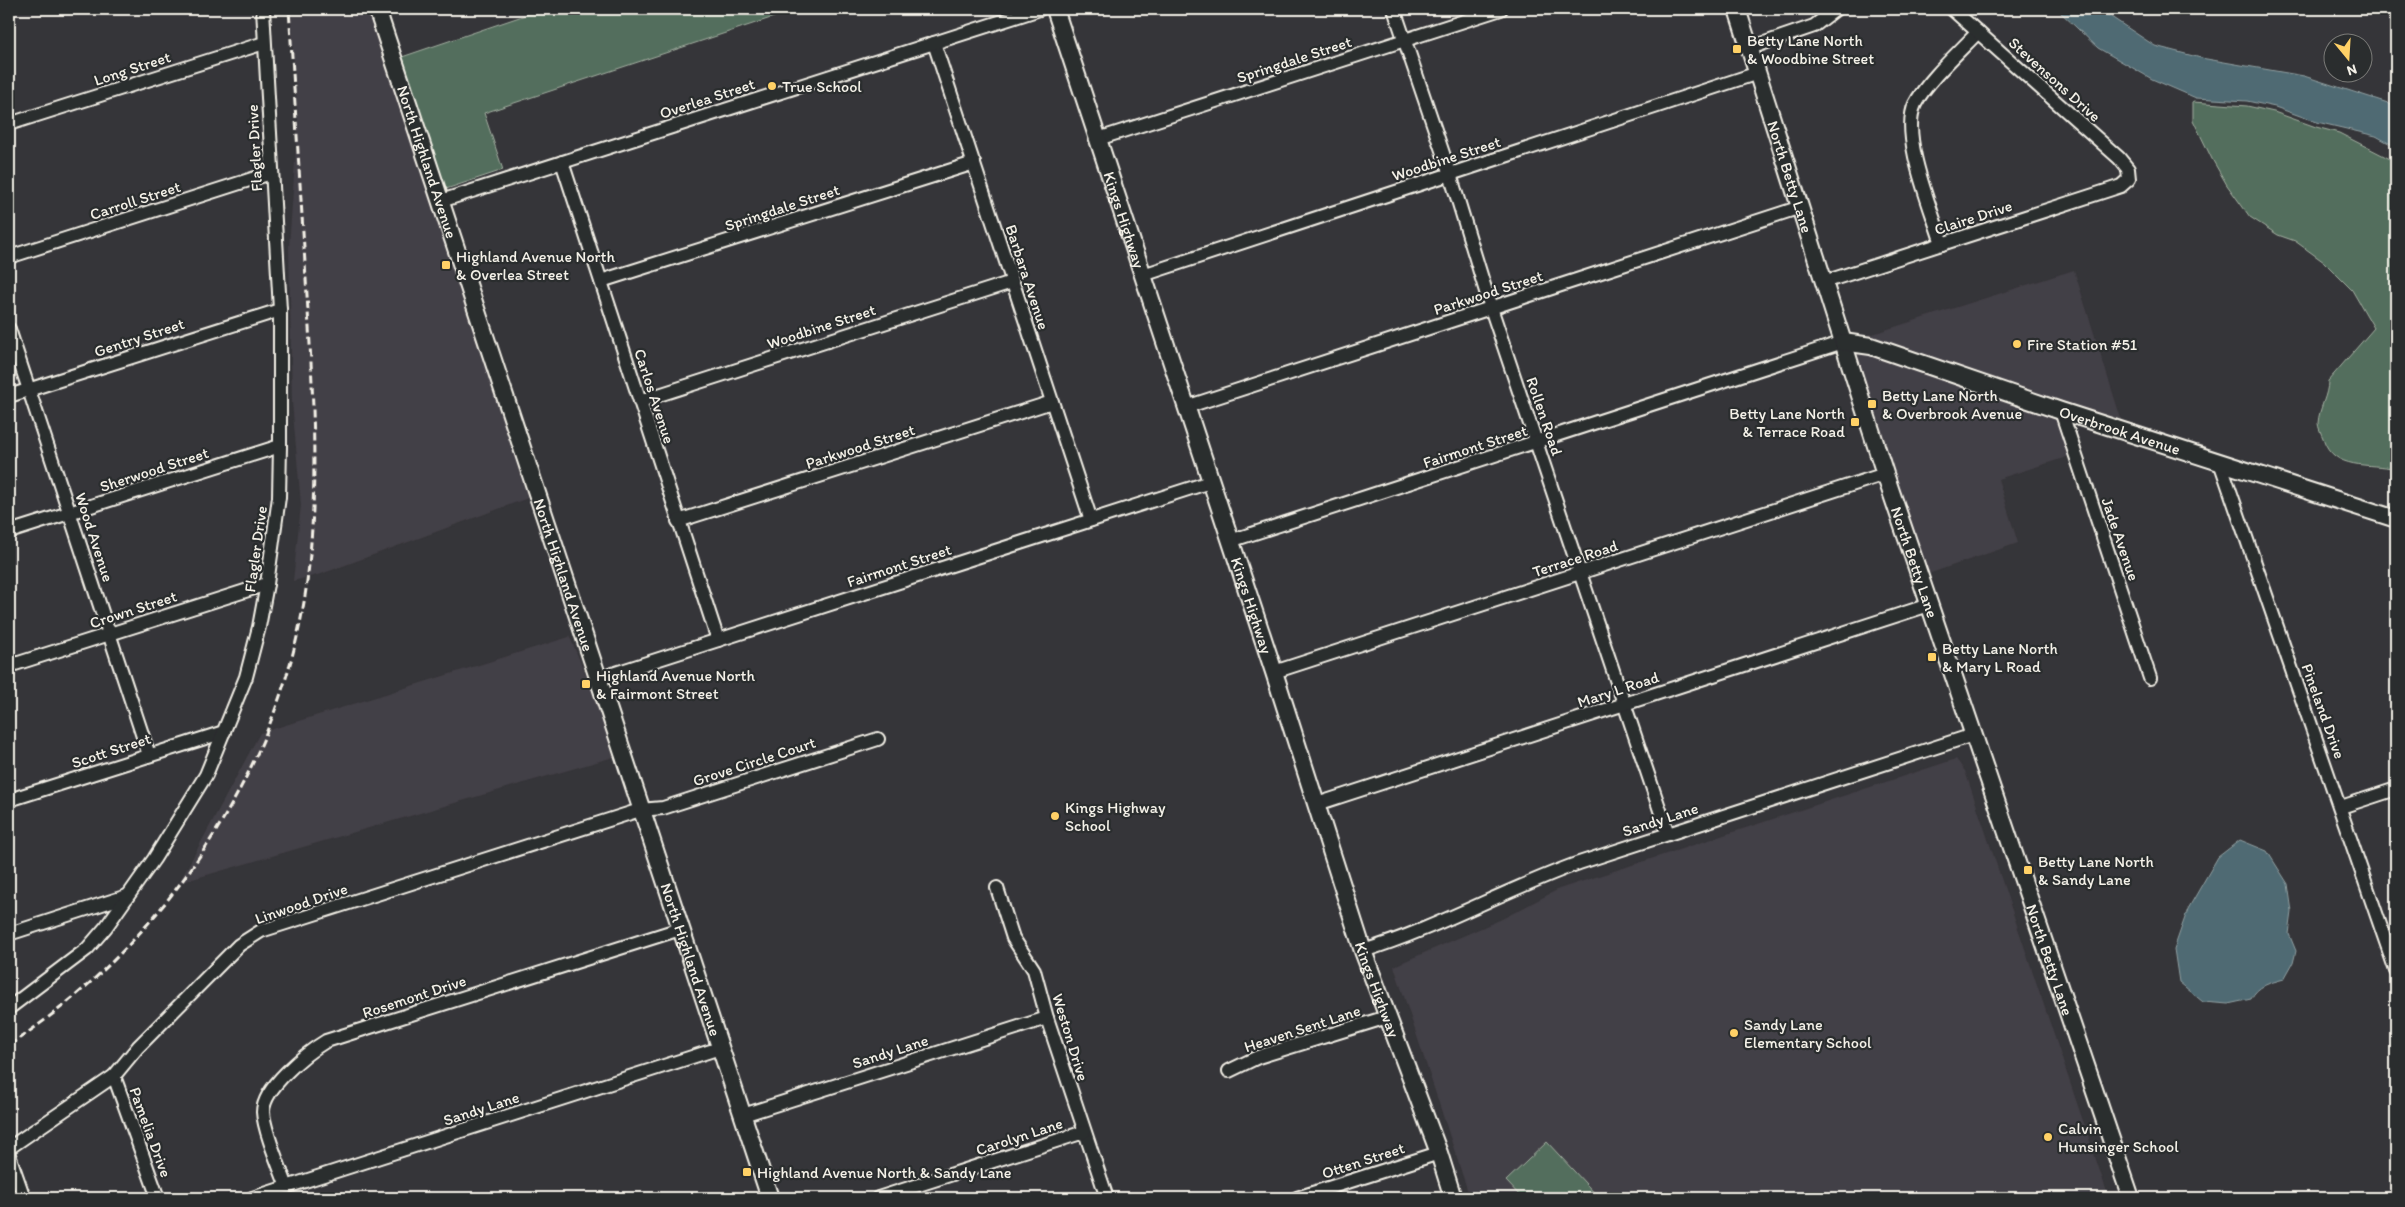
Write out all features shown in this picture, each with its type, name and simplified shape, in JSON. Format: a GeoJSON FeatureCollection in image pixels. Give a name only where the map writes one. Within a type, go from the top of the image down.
{"type":"FeatureCollection","features":[{"type":"Feature","properties":{"kind":"street","name":"Flagler Drive"},"geometry":{"type":"LineString","coordinates":[[9,1008],[87,949],[106,927],[154,859],[206,775],[246,677],[259,627],[268,584],[279,497],[280,446],[280,310],[263,9]]}},
{"type":"Feature","properties":{"kind":"street","name":"North Highland Avenue"},"geometry":{"type":"LineString","coordinates":[[377,9],[640,810],[770,1198]]}},
{"type":"Feature","properties":{"kind":"street","name":"Overlea Street"},"geometry":{"type":"LineString","coordinates":[[440,202],[1040,9]]}},
{"type":"Feature","properties":{"kind":"street","name":"Kings Highway"},"geometry":{"type":"LineString","coordinates":[[1055,9],[1274,672],[1363,951],[1386,1017],[1439,1153],[1453,1198]]}},
{"type":"Feature","properties":{"kind":"street","name":"Rollen Road"},"geometry":{"type":"LineString","coordinates":[[1394,9],[1450,174],[1491,308],[1668,834]]}},
{"type":"Feature","properties":{"kind":"street","name":"Springdale Street"},"geometry":{"type":"LineString","coordinates":[[1098,139],[1501,9]]}},
{"type":"Feature","properties":{"kind":"street","name":"North Betty Lane"},"geometry":{"type":"LineString","coordinates":[[1737,9],[1885,474],[2131,1198]]}},
{"type":"Feature","properties":{"kind":"street"},"geometry":{"type":"LineString","coordinates":[[1750,48],[1814,26],[1836,9]]}},
{"type":"Feature","properties":{"kind":"street","name":"Stevensons Drive"},"geometry":{"type":"LineString","coordinates":[[1952,9],[2119,158],[2128,169],[2129,178]]}},
{"type":"Feature","properties":{"kind":"street"},"geometry":{"type":"LineString","coordinates":[[1942,244],[1914,152],[1910,118],[1915,104],[1924,90],[1978,32]]}},
{"type":"Feature","properties":{"kind":"street","name":"Long Street"},"geometry":{"type":"LineString","coordinates":[[9,124],[264,43]]}},
{"type":"Feature","properties":{"kind":"street","name":"Barbara Avenue"},"geometry":{"type":"LineString","coordinates":[[934,43],[1091,520]]}},
{"type":"Feature","properties":{"kind":"street","name":"Woodbine Street"},"geometry":{"type":"LineString","coordinates":[[1143,275],[1758,73]]}},
{"type":"Feature","properties":{"kind":"street","name":"Carlos Avenue"},"geometry":{"type":"LineString","coordinates":[[562,162],[718,640]]}},
{"type":"Feature","properties":{"kind":"street","name":"Springdale Street"},"geometry":{"type":"LineString","coordinates":[[600,282],[974,163]]}},
{"type":"Feature","properties":{"kind":"street","name":"Carroll Street"},"geometry":{"type":"LineString","coordinates":[[9,257],[271,173]]}},
{"type":"Feature","properties":{"kind":"street","name":"Claire Drive"},"geometry":{"type":"LineString","coordinates":[[1824,282],[2121,186],[2129,178]]}},
{"type":"Feature","properties":{"kind":"street","name":"Parkwood Street"},"geometry":{"type":"LineString","coordinates":[[1186,407],[1801,207]]}},
{"type":"Feature","properties":{"kind":"street","name":"Woodbine Street"},"geometry":{"type":"LineString","coordinates":[[640,401],[1012,282]]}},
{"type":"Feature","properties":{"kind":"street","name":"Gentry Street"},"geometry":{"type":"LineString","coordinates":[[9,396],[280,310]]}},
{"type":"Feature","properties":{"kind":"street","name":"Wood Avenue"},"geometry":{"type":"LineString","coordinates":[[9,329],[149,755]]}},
{"type":"Feature","properties":{"kind":"street","name":"Fairmont Street"},"geometry":{"type":"LineString","coordinates":[[1230,542],[1844,342]]}},
{"type":"Feature","properties":{"kind":"street","name":"Overbrook Avenue"},"geometry":{"type":"LineString","coordinates":[[1844,342],[1871,346],[2396,519]]}},
{"type":"Feature","properties":{"kind":"street","name":"Parkwood Street"},"geometry":{"type":"LineString","coordinates":[[678,521],[1052,402]]}},
{"type":"Feature","properties":{"kind":"street","name":"Jade Avenue"},"geometry":{"type":"LineString","coordinates":[[2061,410],[2150,678]]}},
{"type":"Feature","properties":{"kind":"street","name":"Sherwood Street"},"geometry":{"type":"LineString","coordinates":[[9,532],[280,446]]}},
{"type":"Feature","properties":{"kind":"street","name":"Pineland Drive"},"geometry":{"type":"LineString","coordinates":[[2220,462],[2269,608],[2341,807],[2396,971]]}},
{"type":"Feature","properties":{"kind":"street","name":"Terrace Road"},"geometry":{"type":"LineString","coordinates":[[1274,672],[1885,474]]}},
{"type":"Feature","properties":{"kind":"street","name":"Fairmont Street"},"geometry":{"type":"LineString","coordinates":[[597,679],[1210,482]]}},
{"type":"Feature","properties":{"kind":"street","name":"Crown Street"},"geometry":{"type":"LineString","coordinates":[[9,666],[268,584]]}},
{"type":"Feature","properties":{"kind":"street","name":"Mary L Road"},"geometry":{"type":"LineString","coordinates":[[1317,804],[1929,605]]}},
{"type":"Feature","properties":{"kind":"street","name":"Scott Street"},"geometry":{"type":"LineString","coordinates":[[9,800],[224,732]]}},
{"type":"Feature","properties":{"kind":"street","name":"Sandy Lane"},"geometry":{"type":"LineString","coordinates":[[1363,951],[1432,927],[1540,877],[1973,735]]}},
{"type":"Feature","properties":{"kind":"street","name":"Grove Circle Court"},"geometry":{"type":"LineString","coordinates":[[640,810],[662,808],[878,739]]}},
{"type":"Feature","properties":{"kind":"street"},"geometry":{"type":"LineString","coordinates":[[2341,807],[2396,788]]}},
{"type":"Feature","properties":{"kind":"street","name":"Linwood Drive"},"geometry":{"type":"LineString","coordinates":[[9,1148],[114,1076],[138,1047],[239,945],[261,931],[640,810]]}},
{"type":"Feature","properties":{"kind":"street","name":"Weston Drive"},"geometry":{"type":"LineString","coordinates":[[997,888],[1013,938],[1034,970],[1047,1018],[1107,1198]]}},
{"type":"Feature","properties":{"kind":"street"},"geometry":{"type":"LineString","coordinates":[[9,934],[127,896]]}},
{"type":"Feature","properties":{"kind":"street","name":"Rosemont Drive"},"geometry":{"type":"LineString","coordinates":[[287,1187],[265,1122],[264,1105],[270,1091],[311,1050],[326,1042],[680,929]]}},
{"type":"Feature","properties":{"kind":"street","name":"Heaven Sent Lane"},"geometry":{"type":"LineString","coordinates":[[1229,1071],[1258,1057],[1386,1017]]}},
{"type":"Feature","properties":{"kind":"street","name":"Sandy Lane"},"geometry":{"type":"LineString","coordinates":[[743,1115],[1047,1018]]}},
{"type":"Feature","properties":{"kind":"street","name":"Sandy Lane"},"geometry":{"type":"LineString","coordinates":[[252,1198],[720,1048]]}},
{"type":"Feature","properties":{"kind":"street","name":"Pamelia Drive"},"geometry":{"type":"LineString","coordinates":[[114,1076],[158,1198]]}},
{"type":"Feature","properties":{"kind":"street","name":"Carolyn Lane"},"geometry":{"type":"LineString","coordinates":[[878,1198],[1084,1132]]}},
{"type":"Feature","properties":{"kind":"street","name":"Otten Street"},"geometry":{"type":"LineString","coordinates":[[1297,1198],[1439,1153]]}},
{"type":"Feature","properties":{"kind":"street"},"geometry":{"type":"LineString","coordinates":[[9,1155],[24,1198]]}},
{"type":"Feature","properties":{"kind":"shaded area"},"geometry":{"type":"Polygon","coordinates":[[[290,9],[370,9],[528,498],[321,574],[293,581],[301,505],[292,402],[289,247],[298,119],[290,9]]]}},
{"type":"Feature","properties":{"kind":"shaded area"},"geometry":{"type":"Polygon","coordinates":[[[2074,270],[2123,425],[2065,406],[2064,403],[2060,404],[1860,338],[2074,270]]]}},
{"type":"Feature","properties":{"kind":"shaded area"},"geometry":{"type":"Polygon","coordinates":[[[1852,349],[1870,352],[2057,415],[2070,456],[1998,479],[2018,543],[1925,575],[1852,349]]]}},
{"type":"Feature","properties":{"kind":"shaded area"},"geometry":{"type":"Polygon","coordinates":[[[569,635],[604,717],[617,756],[179,883],[260,733],[569,637],[569,635]]]}},
{"type":"Feature","properties":{"kind":"shaded area","name":"Sandy Lane Elementary School"},"geometry":{"type":"Polygon","coordinates":[[[1956,759],[1965,771],[2109,1198],[1470,1198],[1394,966],[1502,919],[1559,889],[1956,759]]]}},
{"type":"Feature","properties":{"kind":"green space"},"geometry":{"type":"Polygon","coordinates":[[[543,9],[798,9],[484,113],[503,170],[443,190],[399,58],[543,9]]]}},
{"type":"Feature","properties":{"kind":"green space"},"geometry":{"type":"Polygon","coordinates":[[[2193,102],[2247,106],[2274,112],[2339,133],[2396,162],[2396,469],[2354,464],[2335,456],[2328,449],[2318,423],[2327,392],[2328,381],[2374,328],[2352,290],[2324,262],[2295,241],[2278,235],[2250,217],[2227,185],[2212,159],[2193,120],[2193,102]]]}},
{"type":"Feature","properties":{"kind":"green space"},"geometry":{"type":"Polygon","coordinates":[[[1547,1142],[1599,1198],[1522,1198],[1506,1181],[1547,1142]]]}},
{"type":"Feature","properties":{"kind":"water"},"geometry":{"type":"Polygon","coordinates":[[[2057,9],[2099,9],[2155,46],[2201,58],[2304,76],[2388,103],[2396,108],[2396,147],[2376,136],[2317,122],[2275,107],[2247,101],[2196,98],[2152,79],[2098,48],[2057,9]]]}},
{"type":"Feature","properties":{"kind":"water"},"geometry":{"type":"Polygon","coordinates":[[[2240,840],[2267,851],[2288,884],[2292,912],[2289,934],[2296,951],[2293,963],[2284,979],[2269,983],[2257,991],[2251,999],[2228,1004],[2203,1002],[2179,982],[2174,949],[2188,909],[2218,857],[2240,840]]]}},
{"type":"Feature","properties":{"kind":"railway"},"geometry":{"type":"LineString","coordinates":[[9,1045],[65,1004],[118,956],[165,903],[207,845],[243,783],[272,718],[294,651],[307,582],[311,546],[314,438],[289,9]]}},
{"type":"Feature","properties":{"kind":"place","name":"Betty Lane North & Woodbine Street"},"geometry":{"type":"Point","coordinates":[1737,49]}},
{"type":"Feature","properties":{"kind":"place","name":"True School"},"geometry":{"type":"Point","coordinates":[772,86]}},
{"type":"Feature","properties":{"kind":"place","name":"Highland Avenue North & Overlea Street"},"geometry":{"type":"Point","coordinates":[446,265]}},
{"type":"Feature","properties":{"kind":"place","name":"Fire Station #51"},"geometry":{"type":"Point","coordinates":[2017,344]}},
{"type":"Feature","properties":{"kind":"place","name":"Betty Lane North & Overbrook Avenue"},"geometry":{"type":"Point","coordinates":[1872,404]}},
{"type":"Feature","properties":{"kind":"place","name":"Betty Lane North & Terrace Road"},"geometry":{"type":"Point","coordinates":[1855,422]}},
{"type":"Feature","properties":{"kind":"place","name":"Betty Lane North & Mary L Road"},"geometry":{"type":"Point","coordinates":[1932,657]}},
{"type":"Feature","properties":{"kind":"place","name":"Highland Avenue North & Fairmont Street"},"geometry":{"type":"Point","coordinates":[586,684]}},
{"type":"Feature","properties":{"kind":"place","name":"Kings Highway School"},"geometry":{"type":"Point","coordinates":[1055,816]}},
{"type":"Feature","properties":{"kind":"place","name":"Betty Lane North & Sandy Lane"},"geometry":{"type":"Point","coordinates":[2028,870]}},
{"type":"Feature","properties":{"kind":"place","name":"Sandy Lane Elementary School"},"geometry":{"type":"Point","coordinates":[1734,1033]}},
{"type":"Feature","properties":{"kind":"place","name":"Calvin Hunsinger School"},"geometry":{"type":"Point","coordinates":[2048,1137]}},
{"type":"Feature","properties":{"kind":"place","name":"Highland Avenue North & Sandy Lane"},"geometry":{"type":"Point","coordinates":[747,1172]}}]}
